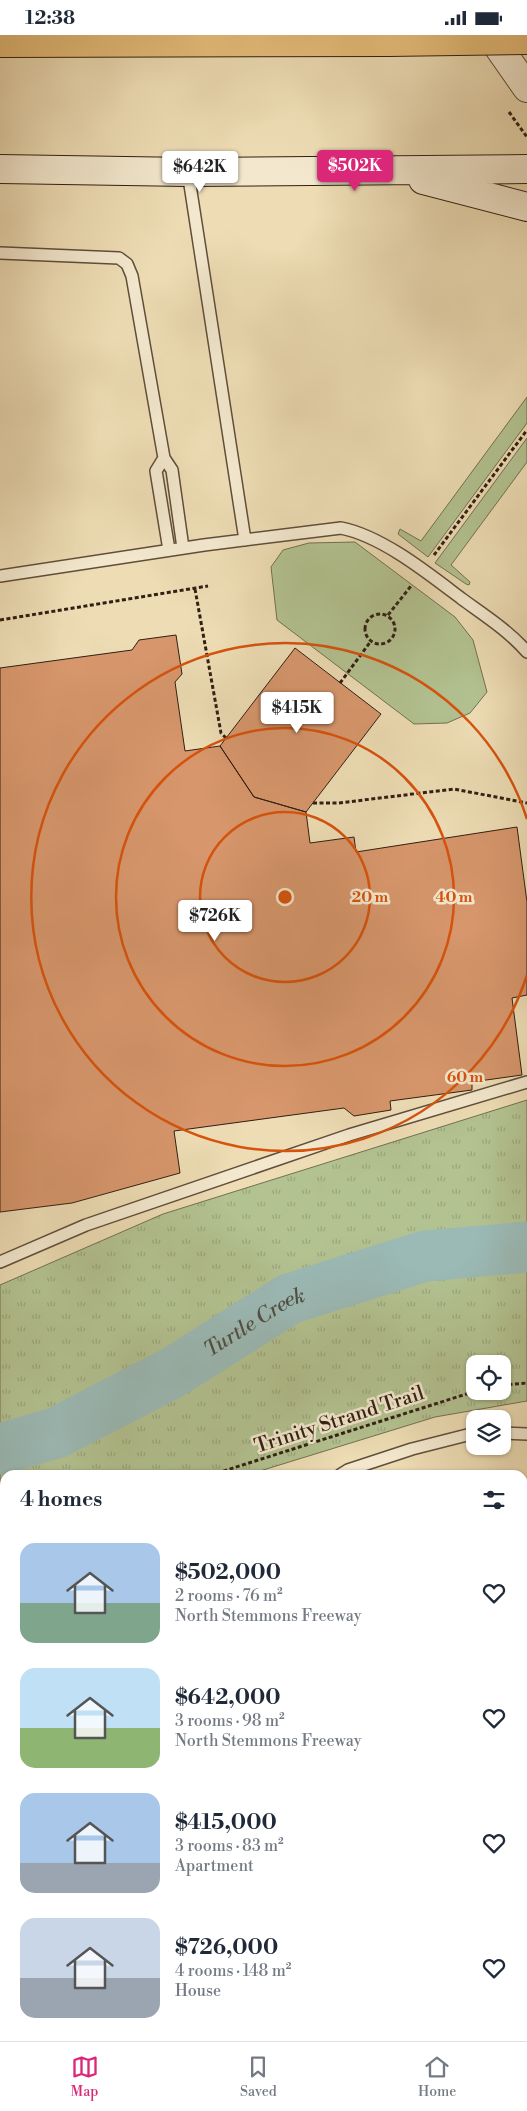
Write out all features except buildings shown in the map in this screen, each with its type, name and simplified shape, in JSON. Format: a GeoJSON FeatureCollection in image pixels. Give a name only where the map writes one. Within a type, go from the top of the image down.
{"type":"FeatureCollection","features":[{"type":"Feature","properties":{"kind":"highway"},"geometry":{"type":"LineString","coordinates":[[0,43],[527,40]]}},
{"type":"Feature","properties":{"kind":"main road"},"geometry":{"type":"LineString","coordinates":[[490,35],[527,88]]}},
{"type":"Feature","properties":{"kind":"main road"},"geometry":{"type":"LineString","coordinates":[[0,169],[188,171],[527,169]]}},
{"type":"Feature","properties":{"kind":"main road"},"geometry":{"type":"LineString","coordinates":[[387,170],[527,207]]}},
{"type":"Feature","properties":{"kind":"lane"},"geometry":{"type":"LineString","coordinates":[[188,171],[245,540]]}},
{"type":"Feature","properties":{"kind":"lane"},"geometry":{"type":"LineString","coordinates":[[0,253],[119,258],[127,264],[132,276],[164,458],[172,470],[183,548]]}},
{"type":"Feature","properties":{"kind":"lane"},"geometry":{"type":"LineString","coordinates":[[164,458],[156,471],[169,550]]}},
{"type":"Feature","properties":{"kind":"lane"},"geometry":{"type":"LineString","coordinates":[[0,576],[183,548],[341,528],[356,531],[368,537],[423,570],[499,626],[527,652]]}},
{"type":"Feature","properties":{"kind":"lane"},"geometry":{"type":"LineString","coordinates":[[0,1262],[86,1225],[349,1135],[527,1082]]}},
{"type":"Feature","properties":{"kind":"lane"},"geometry":{"type":"LineString","coordinates":[[511,1433],[527,1434]]}},
{"type":"Feature","properties":{"kind":"lane"},"geometry":{"type":"LineString","coordinates":[[348,1470],[412,1449],[466,1435]]}},
{"type":"Feature","properties":{"kind":"path"},"geometry":{"type":"LineString","coordinates":[[521,129],[527,137]]}},
{"type":"Feature","properties":{"kind":"path"},"geometry":{"type":"LineString","coordinates":[[388,615],[396,628],[392,639],[382,644],[376,644],[371,641],[365,631],[368,619],[373,616],[388,615],[527,430]]}},
{"type":"Feature","properties":{"kind":"path"},"geometry":{"type":"LineString","coordinates":[[0,620],[208,586]]}},
{"type":"Feature","properties":{"kind":"path"},"geometry":{"type":"LineString","coordinates":[[196,589],[221,733],[226,738]]}},
{"type":"Feature","properties":{"kind":"path"},"geometry":{"type":"LineString","coordinates":[[340,683],[371,641]]}},
{"type":"Feature","properties":{"kind":"path"},"geometry":{"type":"LineString","coordinates":[[313,803],[339,803],[454,789],[527,803]]}},
{"type":"Feature","properties":{"kind":"path"},"geometry":{"type":"LineString","coordinates":[[511,1384],[527,1383]]}},
{"type":"Feature","properties":{"kind":"path","name":"Trinity Strand Trail"},"geometry":{"type":"LineString","coordinates":[[227,1470],[466,1394]]}},
{"type":"Feature","properties":{"kind":"green space"},"geometry":{"type":"Polygon","coordinates":[[[527,397],[527,423],[428,557],[398,534],[400,529],[421,541],[527,397]]]}},
{"type":"Feature","properties":{"kind":"green space"},"geometry":{"type":"Polygon","coordinates":[[[527,438],[527,462],[451,565],[470,582],[469,585],[466,584],[435,563],[527,438]]]}},
{"type":"Feature","properties":{"kind":"green space"},"geometry":{"type":"Polygon","coordinates":[[[355,542],[455,617],[473,640],[487,692],[470,713],[447,723],[414,724],[277,620],[271,567],[283,550],[309,543],[355,542]]]}},
{"type":"Feature","properties":{"kind":"green space"},"geometry":{"type":"Polygon","coordinates":[[[527,1100],[527,1401],[466,1410],[466,1412],[435,1417],[263,1470],[0,1470],[0,1285],[163,1214],[527,1100]]]}},
{"type":"Feature","properties":{"kind":"waterway","name":"Turtle Creek"},"geometry":{"type":"LineString","coordinates":[[0,1449],[56,1433],[172,1373],[289,1299],[425,1256],[527,1247]]}}]}
